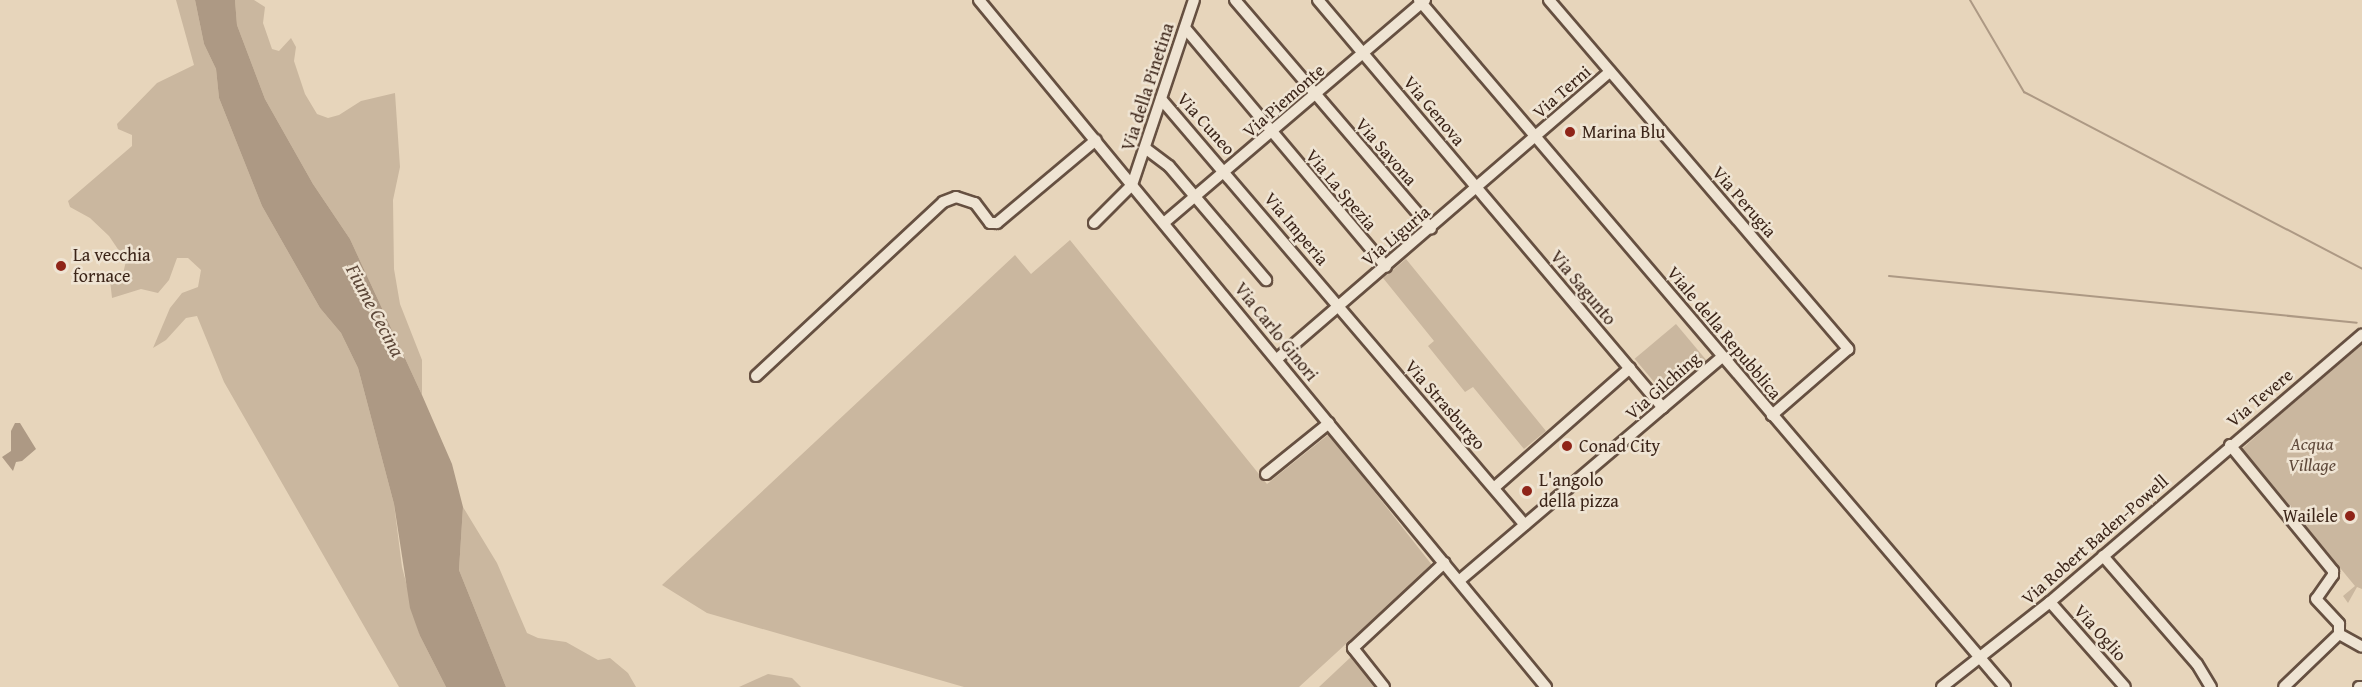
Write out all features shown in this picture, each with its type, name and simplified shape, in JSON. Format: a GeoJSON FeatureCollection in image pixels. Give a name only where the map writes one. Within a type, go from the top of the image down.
{"type":"FeatureCollection","features":[{"type":"Feature","properties":{"kind":"street","name":"Via Carlo Ginori"},"geometry":{"type":"LineString","coordinates":[[979,0],[1165,222],[1546,687]]}},
{"type":"Feature","properties":{"kind":"street","name":"Via della Pinetina"},"geometry":{"type":"LineString","coordinates":[[1132,185],[1194,0]]}},
{"type":"Feature","properties":{"kind":"street","name":"Via Savona"},"geometry":{"type":"LineString","coordinates":[[1235,0],[1431,229]]}},
{"type":"Feature","properties":{"kind":"street","name":"Via Genova"},"geometry":{"type":"LineString","coordinates":[[1318,0],[1478,189]]}},
{"type":"Feature","properties":{"kind":"street","name":"Via Perugia"},"geometry":{"type":"LineString","coordinates":[[1549,0],[1848,349],[1772,415]]}},
{"type":"Feature","properties":{"kind":"street","name":"Via Piemonte"},"geometry":{"type":"LineString","coordinates":[[1165,222],[1316,96],[1422,1]]}},
{"type":"Feature","properties":{"kind":"street","name":"Viale della Repubblica"},"geometry":{"type":"LineString","coordinates":[[1422,1],[2005,687]]}},
{"type":"Feature","properties":{"kind":"street","name":"Via La Spezia"},"geometry":{"type":"LineString","coordinates":[[1185,28],[1386,267]]}},
{"type":"Feature","properties":{"kind":"street","name":"Via Terni"},"geometry":{"type":"LineString","coordinates":[[1537,139],[1544,126],[1610,72]]}},
{"type":"Feature","properties":{"kind":"street","name":"Via Cuneo"},"geometry":{"type":"LineString","coordinates":[[1161,99],[1227,172]]}},
{"type":"Feature","properties":{"kind":"street","name":"Via Liguria"},"geometry":{"type":"LineString","coordinates":[[1277,359],[1537,139]]}},
{"type":"Feature","properties":{"kind":"street"},"geometry":{"type":"LineString","coordinates":[[756,376],[943,202],[956,197],[975,203],[990,224],[997,223],[1096,140]]}},
{"type":"Feature","properties":{"kind":"street"},"geometry":{"type":"LineString","coordinates":[[1145,148],[1169,166],[1266,280]]}},
{"type":"Feature","properties":{"kind":"street","name":"Via Imperia"},"geometry":{"type":"LineString","coordinates":[[1227,172],[1339,307]]}},
{"type":"Feature","properties":{"kind":"street"},"geometry":{"type":"LineString","coordinates":[[1094,223],[1132,185]]}},
{"type":"Feature","properties":{"kind":"street","name":"Via Sagunto"},"geometry":{"type":"LineString","coordinates":[[1478,189],[1663,408]]}},
{"type":"Feature","properties":{"kind":"street","name":"Via Strasburgo"},"geometry":{"type":"LineString","coordinates":[[1339,307],[1495,487],[1525,525]]}},
{"type":"Feature","properties":{"kind":"street","name":"Via Tevere"},"geometry":{"type":"LineString","coordinates":[[2339,634],[2339,624],[2316,599],[2333,575],[2332,571],[2230,445],[2362,335]]}},
{"type":"Feature","properties":{"kind":"street","name":"Via Gilching"},"geometry":{"type":"LineString","coordinates":[[1460,580],[1723,356]]}},
{"type":"Feature","properties":{"kind":"street"},"geometry":{"type":"LineString","coordinates":[[1495,487],[1630,368]]}},
{"type":"Feature","properties":{"kind":"street"},"geometry":{"type":"LineString","coordinates":[[1266,474],[1329,423]]}},
{"type":"Feature","properties":{"kind":"street","name":"Via Robert Baden-Powell"},"geometry":{"type":"LineString","coordinates":[[1942,687],[2050,602],[2230,445]]}},
{"type":"Feature","properties":{"kind":"street"},"geometry":{"type":"LineString","coordinates":[[2103,556],[2197,664],[2211,687]]}},
{"type":"Feature","properties":{"kind":"street"},"geometry":{"type":"LineString","coordinates":[[1384,687],[1353,648],[1444,563]]}},
{"type":"Feature","properties":{"kind":"street","name":"Via Oglio"},"geometry":{"type":"LineString","coordinates":[[2050,602],[2125,687]]}},
{"type":"Feature","properties":{"kind":"street"},"geometry":{"type":"LineString","coordinates":[[2284,687],[2339,634],[2362,647]]}},
{"type":"Feature","properties":{"kind":"green space"},"geometry":{"type":"Polygon","coordinates":[[[176,0],[195,0],[204,44],[216,69],[219,98],[262,206],[320,308],[341,333],[358,368],[394,504],[402,567],[420,636],[446,687],[399,687],[224,382],[197,316],[186,318],[166,340],[153,348],[170,308],[182,293],[198,287],[201,270],[188,258],[177,258],[169,280],[158,293],[141,289],[112,298],[110,280],[122,278],[126,261],[109,236],[90,218],[70,207],[68,201],[132,146],[132,135],[118,129],[117,124],[157,83],[194,65],[176,0]]]}},
{"type":"Feature","properties":{"kind":"green space"},"geometry":{"type":"Polygon","coordinates":[[[235,0],[254,0],[265,7],[263,23],[272,49],[279,51],[291,38],[296,47],[294,61],[305,94],[317,114],[328,118],[339,115],[361,101],[395,93],[400,167],[393,200],[394,269],[400,304],[422,360],[422,395],[350,239],[313,184],[265,99],[237,25],[235,0]]]}},
{"type":"Feature","properties":{"kind":"green space"},"geometry":{"type":"Polygon","coordinates":[[[1070,240],[1267,484],[1329,434],[1432,565],[1299,687],[964,687],[707,613],[662,585],[1015,255],[1031,274],[1070,240]]]}},
{"type":"Feature","properties":{"kind":"green space"},"geometry":{"type":"Polygon","coordinates":[[[1406,259],[1546,431],[1524,449],[1473,387],[1465,392],[1428,346],[1434,341],[1383,278],[1406,259]]]}},
{"type":"Feature","properties":{"kind":"green space"},"geometry":{"type":"Polygon","coordinates":[[[1676,324],[1707,361],[1665,395],[1635,359],[1676,324]]]}},
{"type":"Feature","properties":{"kind":"green space","name":"Acqua Village"},"geometry":{"type":"Polygon","coordinates":[[[2362,340],[2362,589],[2357,587],[2348,603],[2343,596],[2355,586],[2242,449],[2362,340]]]}},
{"type":"Feature","properties":{"kind":"green space"},"geometry":{"type":"Polygon","coordinates":[[[463,507],[497,563],[527,633],[538,638],[566,642],[598,660],[610,658],[628,673],[636,687],[506,687],[459,570],[463,507]]]}},
{"type":"Feature","properties":{"kind":"green space"},"geometry":{"type":"Polygon","coordinates":[[[1353,655],[1379,687],[1319,687],[1353,655]]]}},
{"type":"Feature","properties":{"kind":"green space"},"geometry":{"type":"Polygon","coordinates":[[[768,674],[792,678],[801,687],[739,687],[768,674]]]}},
{"type":"Feature","properties":{"kind":"water","name":"Fiume Cecina"},"geometry":{"type":"Polygon","coordinates":[[[195,0],[235,0],[237,25],[265,99],[313,184],[350,239],[422,395],[452,464],[463,507],[459,570],[506,687],[446,687],[420,636],[410,608],[394,504],[358,368],[341,333],[320,308],[262,206],[219,98],[216,69],[204,44],[195,0]]]}},
{"type":"Feature","properties":{"kind":"water"},"geometry":{"type":"Polygon","coordinates":[[[15,423],[20,423],[36,449],[22,461],[16,462],[13,471],[2,457],[11,451],[11,431],[15,423]]]}},
{"type":"Feature","properties":{"kind":"waterway"},"geometry":{"type":"LineString","coordinates":[[1970,0],[2024,92],[2362,269]]}},
{"type":"Feature","properties":{"kind":"waterway"},"geometry":{"type":"LineString","coordinates":[[1889,276],[2357,323]]}},
{"type":"Feature","properties":{"kind":"place","name":"Marina Blu"},"geometry":{"type":"Point","coordinates":[1570,132]}},
{"type":"Feature","properties":{"kind":"place","name":"La vecchia fornace"},"geometry":{"type":"Point","coordinates":[61,266]}},
{"type":"Feature","properties":{"kind":"place","name":"Conad City"},"geometry":{"type":"Point","coordinates":[1567,446]}},
{"type":"Feature","properties":{"kind":"place","name":"L'angolo della pizza"},"geometry":{"type":"Point","coordinates":[1527,491]}},
{"type":"Feature","properties":{"kind":"place","name":"Wailele"},"geometry":{"type":"Point","coordinates":[2350,516]}}]}
